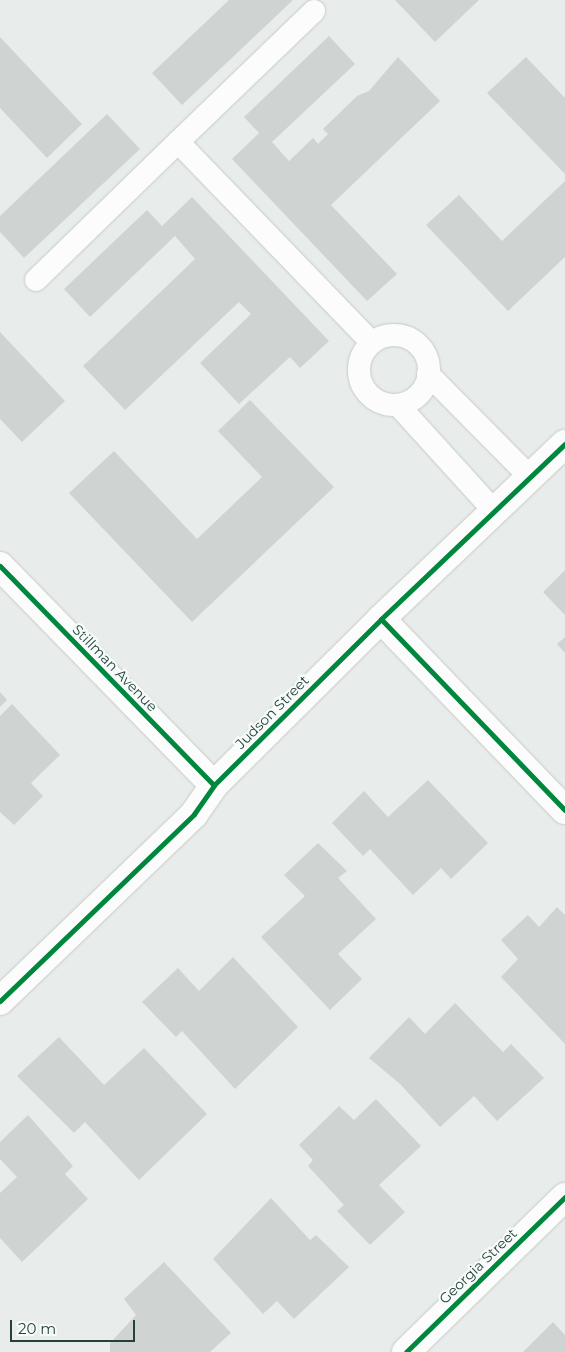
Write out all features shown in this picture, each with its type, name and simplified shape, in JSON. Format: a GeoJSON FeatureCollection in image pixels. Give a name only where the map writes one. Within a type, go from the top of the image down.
{"type":"FeatureCollection","features":[{"type":"Feature","properties":{"kind":"main road","name":"Judson Street"},"geometry":{"type":"LineString","coordinates":[[0,1001],[194,814],[214,785],[381,619],[565,444]]}},
{"type":"Feature","properties":{"kind":"main road","name":"Stillman Avenue"},"geometry":{"type":"LineString","coordinates":[[0,566],[214,785]]}},
{"type":"Feature","properties":{"kind":"main road"},"geometry":{"type":"LineString","coordinates":[[381,619],[565,810]]}},
{"type":"Feature","properties":{"kind":"main road","name":"Georgia Street"},"geometry":{"type":"LineString","coordinates":[[406,1352],[565,1197]]}},
{"type":"Feature","properties":{"kind":"lane"},"geometry":{"type":"LineString","coordinates":[[36,280],[314,11]]}},
{"type":"Feature","properties":{"kind":"lane"},"geometry":{"type":"LineString","coordinates":[[178,142],[372,343]]}},
{"type":"Feature","properties":{"kind":"lane"},"geometry":{"type":"LineString","coordinates":[[393,336],[416,343],[428,362],[428,374],[419,395],[398,405],[376,401],[361,384],[359,362],[372,343],[393,336]]}},
{"type":"Feature","properties":{"kind":"lane"},"geometry":{"type":"LineString","coordinates":[[428,374],[530,477]]}},
{"type":"Feature","properties":{"kind":"lane"},"geometry":{"type":"LineString","coordinates":[[398,405],[494,511]]}},
{"type":"Feature","properties":{"kind":"building"},"geometry":{"type":"Polygon","coordinates":[[[229,0],[293,0],[182,105],[152,73],[229,0]]]}},
{"type":"Feature","properties":{"kind":"building"},"geometry":{"type":"Polygon","coordinates":[[[395,0],[479,0],[435,42],[395,0]]]}},
{"type":"Feature","properties":{"kind":"building"},"geometry":{"type":"Polygon","coordinates":[[[329,36],[355,64],[272,142],[289,161],[313,138],[318,144],[328,134],[323,129],[357,96],[369,91],[398,57],[440,101],[331,205],[397,274],[367,301],[232,159],[259,133],[244,117],[329,36]]]}},
{"type":"Feature","properties":{"kind":"building"},"geometry":{"type":"Polygon","coordinates":[[[0,37],[82,124],[47,158],[0,108],[0,37]]]}},
{"type":"Feature","properties":{"kind":"building"},"geometry":{"type":"Polygon","coordinates":[[[526,57],[565,98],[565,174],[487,93],[526,57]]]}},
{"type":"Feature","properties":{"kind":"building"},"geometry":{"type":"Polygon","coordinates":[[[107,114],[140,149],[24,258],[0,232],[0,216],[107,114]]]}},
{"type":"Feature","properties":{"kind":"building"},"geometry":{"type":"Polygon","coordinates":[[[565,181],[565,257],[508,311],[426,225],[459,195],[502,241],[565,181]]]}},
{"type":"Feature","properties":{"kind":"building"},"geometry":{"type":"Polygon","coordinates":[[[192,197],[329,341],[300,368],[290,357],[239,404],[200,363],[251,314],[239,302],[125,410],[83,366],[195,259],[175,236],[90,317],[64,289],[147,210],[162,226],[192,197]]]}},
{"type":"Feature","properties":{"kind":"building"},"geometry":{"type":"Polygon","coordinates":[[[0,332],[65,401],[22,442],[0,419],[0,332]]]}},
{"type":"Feature","properties":{"kind":"building"},"geometry":{"type":"Polygon","coordinates":[[[250,400],[334,487],[192,622],[69,493],[114,451],[197,539],[262,477],[218,431],[250,400]]]}},
{"type":"Feature","properties":{"kind":"building"},"geometry":{"type":"Polygon","coordinates":[[[565,570],[565,615],[543,592],[565,570]]]}},
{"type":"Feature","properties":{"kind":"building"},"geometry":{"type":"Polygon","coordinates":[[[565,637],[565,653],[557,644],[565,637]]]}},
{"type":"Feature","properties":{"kind":"building"},"geometry":{"type":"Polygon","coordinates":[[[0,692],[7,700],[0,707],[0,692]]]}},
{"type":"Feature","properties":{"kind":"building"},"geometry":{"type":"Polygon","coordinates":[[[12,704],[60,755],[31,783],[43,796],[14,825],[0,812],[0,716],[12,704]]]}},
{"type":"Feature","properties":{"kind":"building"},"geometry":{"type":"Polygon","coordinates":[[[428,780],[488,843],[451,879],[441,868],[413,895],[370,849],[363,856],[332,823],[364,791],[388,817],[428,780]]]}},
{"type":"Feature","properties":{"kind":"building"},"geometry":{"type":"Polygon","coordinates":[[[318,843],[347,871],[338,878],[376,919],[338,954],[362,979],[330,1010],[261,937],[305,896],[284,875],[318,843]]]}},
{"type":"Feature","properties":{"kind":"building"},"geometry":{"type":"Polygon","coordinates":[[[557,907],[565,915],[565,1044],[501,977],[518,959],[501,940],[528,915],[539,927],[557,907]]]}},
{"type":"Feature","properties":{"kind":"building"},"geometry":{"type":"Polygon","coordinates":[[[233,957],[298,1027],[235,1089],[182,1031],[176,1037],[142,1002],[178,968],[199,991],[233,957]]]}},
{"type":"Feature","properties":{"kind":"building"},"geometry":{"type":"Polygon","coordinates":[[[455,1003],[503,1052],[511,1044],[544,1078],[497,1121],[474,1096],[440,1127],[400,1084],[369,1058],[409,1017],[425,1034],[455,1003]]]}},
{"type":"Feature","properties":{"kind":"building"},"geometry":{"type":"Polygon","coordinates":[[[59,1037],[104,1085],[144,1048],[207,1114],[139,1180],[85,1122],[74,1133],[17,1076],[59,1037]]]}},
{"type":"Feature","properties":{"kind":"building"},"geometry":{"type":"Polygon","coordinates":[[[376,1099],[421,1146],[379,1185],[405,1212],[370,1245],[337,1211],[344,1205],[308,1166],[313,1160],[299,1145],[339,1106],[354,1120],[376,1099]]]}},
{"type":"Feature","properties":{"kind":"building"},"geometry":{"type":"Polygon","coordinates":[[[28,1115],[73,1166],[65,1174],[88,1199],[22,1262],[0,1238],[0,1193],[17,1177],[0,1159],[0,1142],[28,1115]]]}},
{"type":"Feature","properties":{"kind":"building"},"geometry":{"type":"Polygon","coordinates":[[[271,1198],[310,1240],[316,1235],[349,1267],[294,1319],[277,1301],[263,1314],[213,1259],[271,1198]]]}},
{"type":"Feature","properties":{"kind":"building"},"geometry":{"type":"Polygon","coordinates":[[[164,1262],[231,1333],[210,1352],[110,1352],[110,1343],[136,1315],[124,1299],[164,1262]]]}},
{"type":"Feature","properties":{"kind":"building"},"geometry":{"type":"Polygon","coordinates":[[[553,1322],[565,1335],[565,1352],[523,1352],[553,1322]]]}},
{"type":"Feature","properties":{"kind":"cycle path"},"geometry":{"type":"LineString","coordinates":[[0,1001],[194,814],[214,785],[381,619],[565,444]]}},
{"type":"Feature","properties":{"kind":"cycle path"},"geometry":{"type":"LineString","coordinates":[[0,566],[214,785]]}},
{"type":"Feature","properties":{"kind":"cycle path"},"geometry":{"type":"LineString","coordinates":[[381,619],[565,810]]}},
{"type":"Feature","properties":{"kind":"cycle path"},"geometry":{"type":"LineString","coordinates":[[406,1352],[565,1197]]}}]}
